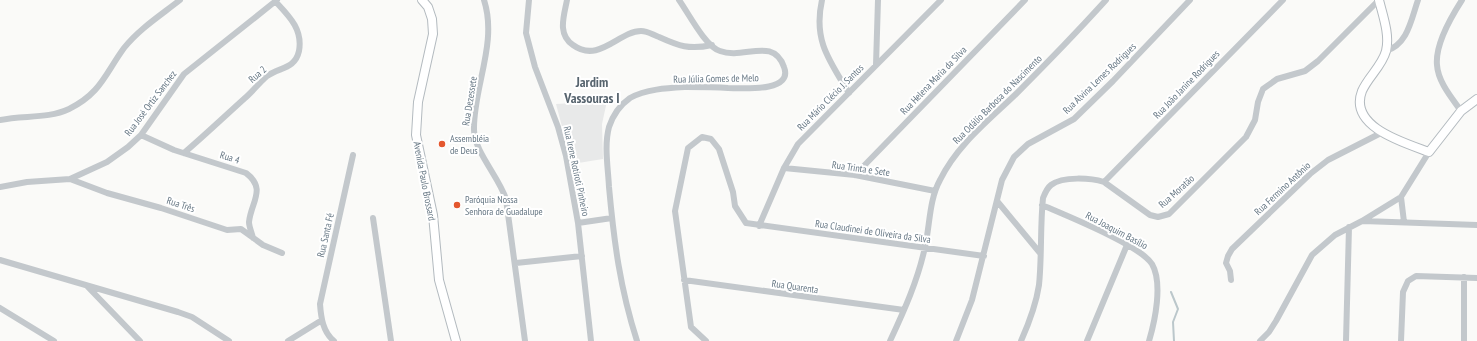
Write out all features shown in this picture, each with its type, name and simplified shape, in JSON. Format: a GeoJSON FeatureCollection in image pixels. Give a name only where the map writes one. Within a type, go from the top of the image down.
{"type":"FeatureCollection","features":[{"type":"Feature","properties":{"kind":"main road","name":"Avenida Paulo Brossard"},"geometry":{"type":"LineString","coordinates":[[422,0],[428,7],[432,19],[433,34],[418,102],[416,135],[434,215],[439,280],[456,341]]}},
{"type":"Feature","properties":{"kind":"main road"},"geometry":{"type":"LineString","coordinates":[[1379,0],[1386,37],[1386,52],[1362,91],[1360,105],[1366,117],[1381,133],[1429,152],[1461,111],[1477,99]]}},
{"type":"Feature","properties":{"kind":"street"},"geometry":{"type":"LineString","coordinates":[[0,120],[52,114],[68,109],[85,100],[97,89],[107,76],[124,48],[140,31],[180,0]]}},
{"type":"Feature","properties":{"kind":"street","name":"Rua Dezessete"},"geometry":{"type":"LineString","coordinates":[[484,0],[488,33],[475,117],[475,140],[478,149],[498,178],[506,199],[516,263],[525,341]]}},
{"type":"Feature","properties":{"kind":"street","name":"Rua Irene Rotiroti Pinheiro"},"geometry":{"type":"LineString","coordinates":[[529,0],[526,33],[541,84],[558,127],[578,223],[592,341]]}},
{"type":"Feature","properties":{"kind":"street"},"geometry":{"type":"LineString","coordinates":[[567,0],[562,30],[565,37],[580,50],[594,51],[640,31],[648,32],[685,48],[712,45],[680,0]]}},
{"type":"Feature","properties":{"kind":"street"},"geometry":{"type":"LineString","coordinates":[[822,0],[819,23],[822,44],[826,55],[849,93]]}},
{"type":"Feature","properties":{"kind":"street"},"geometry":{"type":"LineString","coordinates":[[876,65],[878,0]]}},
{"type":"Feature","properties":{"kind":"street","name":"Rua Mário Clécio J. Santos"},"geometry":{"type":"LineString","coordinates":[[759,226],[784,168],[798,144],[941,0]]}},
{"type":"Feature","properties":{"kind":"street","name":"Rua Helena Maria da Silva"},"geometry":{"type":"LineString","coordinates":[[855,175],[1025,0]]}},
{"type":"Feature","properties":{"kind":"street","name":"Rua Odálio Barbosa do Nascimento"},"geometry":{"type":"LineString","coordinates":[[890,341],[911,294],[925,248],[935,190],[946,168],[957,152],[1063,47],[1106,0]]}},
{"type":"Feature","properties":{"kind":"street","name":"Rua Alvina Lemes Rodrigues"},"geometry":{"type":"LineString","coordinates":[[956,341],[972,300],[1002,180],[1014,157],[1028,144],[1074,119],[1113,81],[1190,0]]}},
{"type":"Feature","properties":{"kind":"street","name":"Rua João Janine Rodrigues"},"geometry":{"type":"LineString","coordinates":[[1104,182],[1283,0]]}},
{"type":"Feature","properties":{"kind":"street","name":"Rua Moratão"},"geometry":{"type":"LineString","coordinates":[[1021,341],[1032,316],[1039,284],[1042,205],[1046,191],[1057,182],[1091,180],[1104,182],[1150,215],[1158,217],[1169,214],[1246,137],[1254,120],[1263,89],[1277,79],[1305,71],[1318,61],[1379,0]]}},
{"type":"Feature","properties":{"kind":"street"},"geometry":{"type":"LineString","coordinates":[[1386,52],[1395,48],[1402,41],[1418,0]]}},
{"type":"Feature","properties":{"kind":"street"},"geometry":{"type":"LineString","coordinates":[[1461,111],[1446,89],[1437,65],[1440,43],[1462,0]]}},
{"type":"Feature","properties":{"kind":"street","name":"Rua José Ortiz Sanchez"},"geometry":{"type":"LineString","coordinates":[[0,187],[27,182],[70,179],[107,162],[141,136],[184,74],[276,1]]}},
{"type":"Feature","properties":{"kind":"street","name":"Rua 2"},"geometry":{"type":"LineString","coordinates":[[184,153],[266,77],[291,66],[296,60],[299,51],[299,37],[296,27],[292,18],[276,1]]}},
{"type":"Feature","properties":{"kind":"street","name":"Rua Júlia Gomes de Melo"},"geometry":{"type":"LineString","coordinates":[[637,341],[627,311],[617,267],[607,140],[613,116],[630,98],[645,92],[672,88],[731,88],[748,90],[774,85],[784,77],[785,68],[781,60],[772,51],[729,53],[720,51],[712,45]]}},
{"type":"Feature","properties":{"kind":"street","name":"Rua Fermino Antônio"},"geometry":{"type":"LineString","coordinates":[[1230,280],[1230,271],[1226,263],[1228,256],[1286,197],[1328,160],[1381,133]]}},
{"type":"Feature","properties":{"kind":"street","name":"Rua 4"},"geometry":{"type":"LineString","coordinates":[[141,136],[174,150],[246,173],[254,179],[257,186],[256,197],[249,224],[253,238]]}},
{"type":"Feature","properties":{"kind":"street","name":"Rua Claudinei de Oliveira da Silva"},"geometry":{"type":"LineString","coordinates":[[684,280],[675,211],[688,148],[702,137],[711,140],[719,149],[733,192],[735,206],[746,223],[984,256]]}},
{"type":"Feature","properties":{"kind":"street"},"geometry":{"type":"LineString","coordinates":[[1260,341],[1269,332],[1276,321],[1312,255],[1325,242],[1348,227],[1362,222],[1401,197],[1429,152]]}},
{"type":"Feature","properties":{"kind":"street","name":"Rua Santa Fé"},"geometry":{"type":"LineString","coordinates":[[329,339],[322,320],[320,304],[353,155]]}},
{"type":"Feature","properties":{"kind":"street","name":"Rua Trinta e Sete"},"geometry":{"type":"LineString","coordinates":[[784,168],[855,175],[935,190]]}},
{"type":"Feature","properties":{"kind":"street","name":"Rua Três"},"geometry":{"type":"LineString","coordinates":[[70,179],[107,193],[161,208],[227,230],[241,229],[263,245],[282,253]]}},
{"type":"Feature","properties":{"kind":"street"},"geometry":{"type":"LineString","coordinates":[[1401,197],[1404,222]]}},
{"type":"Feature","properties":{"kind":"street"},"geometry":{"type":"LineString","coordinates":[[997,201],[1040,253]]}},
{"type":"Feature","properties":{"kind":"street","name":"Rua Joaquim Basílio"},"geometry":{"type":"LineString","coordinates":[[1042,205],[1085,223],[1127,245],[1146,257],[1152,264],[1156,276],[1156,304],[1154,326],[1149,341]]}},
{"type":"Feature","properties":{"kind":"street"},"geometry":{"type":"LineString","coordinates":[[373,218],[391,341]]}},
{"type":"Feature","properties":{"kind":"street"},"geometry":{"type":"LineString","coordinates":[[578,223],[612,218]]}},
{"type":"Feature","properties":{"kind":"street"},"geometry":{"type":"LineString","coordinates":[[1362,222],[1477,225]]}},
{"type":"Feature","properties":{"kind":"street"},"geometry":{"type":"LineString","coordinates":[[1346,341],[1348,227]]}},
{"type":"Feature","properties":{"kind":"street"},"geometry":{"type":"LineString","coordinates":[[1087,341],[1127,245]]}},
{"type":"Feature","properties":{"kind":"street"},"geometry":{"type":"LineString","coordinates":[[516,263],[582,256]]}},
{"type":"Feature","properties":{"kind":"street"},"geometry":{"type":"LineString","coordinates":[[0,260],[185,314],[229,341]]}},
{"type":"Feature","properties":{"kind":"street"},"geometry":{"type":"LineString","coordinates":[[1401,341],[1403,292],[1408,281],[1416,276],[1477,278]]}},
{"type":"Feature","properties":{"kind":"street"},"geometry":{"type":"LineString","coordinates":[[1464,277],[1464,341]]}},
{"type":"Feature","properties":{"kind":"street"},"geometry":{"type":"LineString","coordinates":[[684,280],[691,327],[706,341]]}},
{"type":"Feature","properties":{"kind":"street","name":"Rua Quarenta"},"geometry":{"type":"LineString","coordinates":[[684,280],[904,310]]}},
{"type":"Feature","properties":{"kind":"street"},"geometry":{"type":"LineString","coordinates":[[86,286],[140,341]]}},
{"type":"Feature","properties":{"kind":"street"},"geometry":{"type":"LineString","coordinates":[[0,308],[44,338],[54,341]]}},
{"type":"Feature","properties":{"kind":"street"},"geometry":{"type":"LineString","coordinates":[[288,341],[322,320]]}},
{"type":"Feature","properties":{"kind":"street"},"geometry":{"type":"LineString","coordinates":[[329,339],[334,341]]}},
{"type":"Feature","properties":{"kind":"shaded area"},"geometry":{"type":"Polygon","coordinates":[[[607,101],[602,124],[603,159],[572,164],[556,104],[607,101]]]}},
{"type":"Feature","properties":{"kind":"waterway"},"geometry":{"type":"LineString","coordinates":[[1171,292],[1178,309],[1173,322],[1174,341]]}},
{"type":"Feature","properties":{"kind":"place","name":"Assembléia de Deus"},"geometry":{"type":"Point","coordinates":[442,144]}},
{"type":"Feature","properties":{"kind":"place","name":"Paróquia Nossa Senhora de Guadalupe"},"geometry":{"type":"Point","coordinates":[457,205]}},
{"type":"Feature","properties":{"kind":"district","name":"Jardim Vassouras I"},"geometry":{"type":"Point","coordinates":[592,90]}}]}
